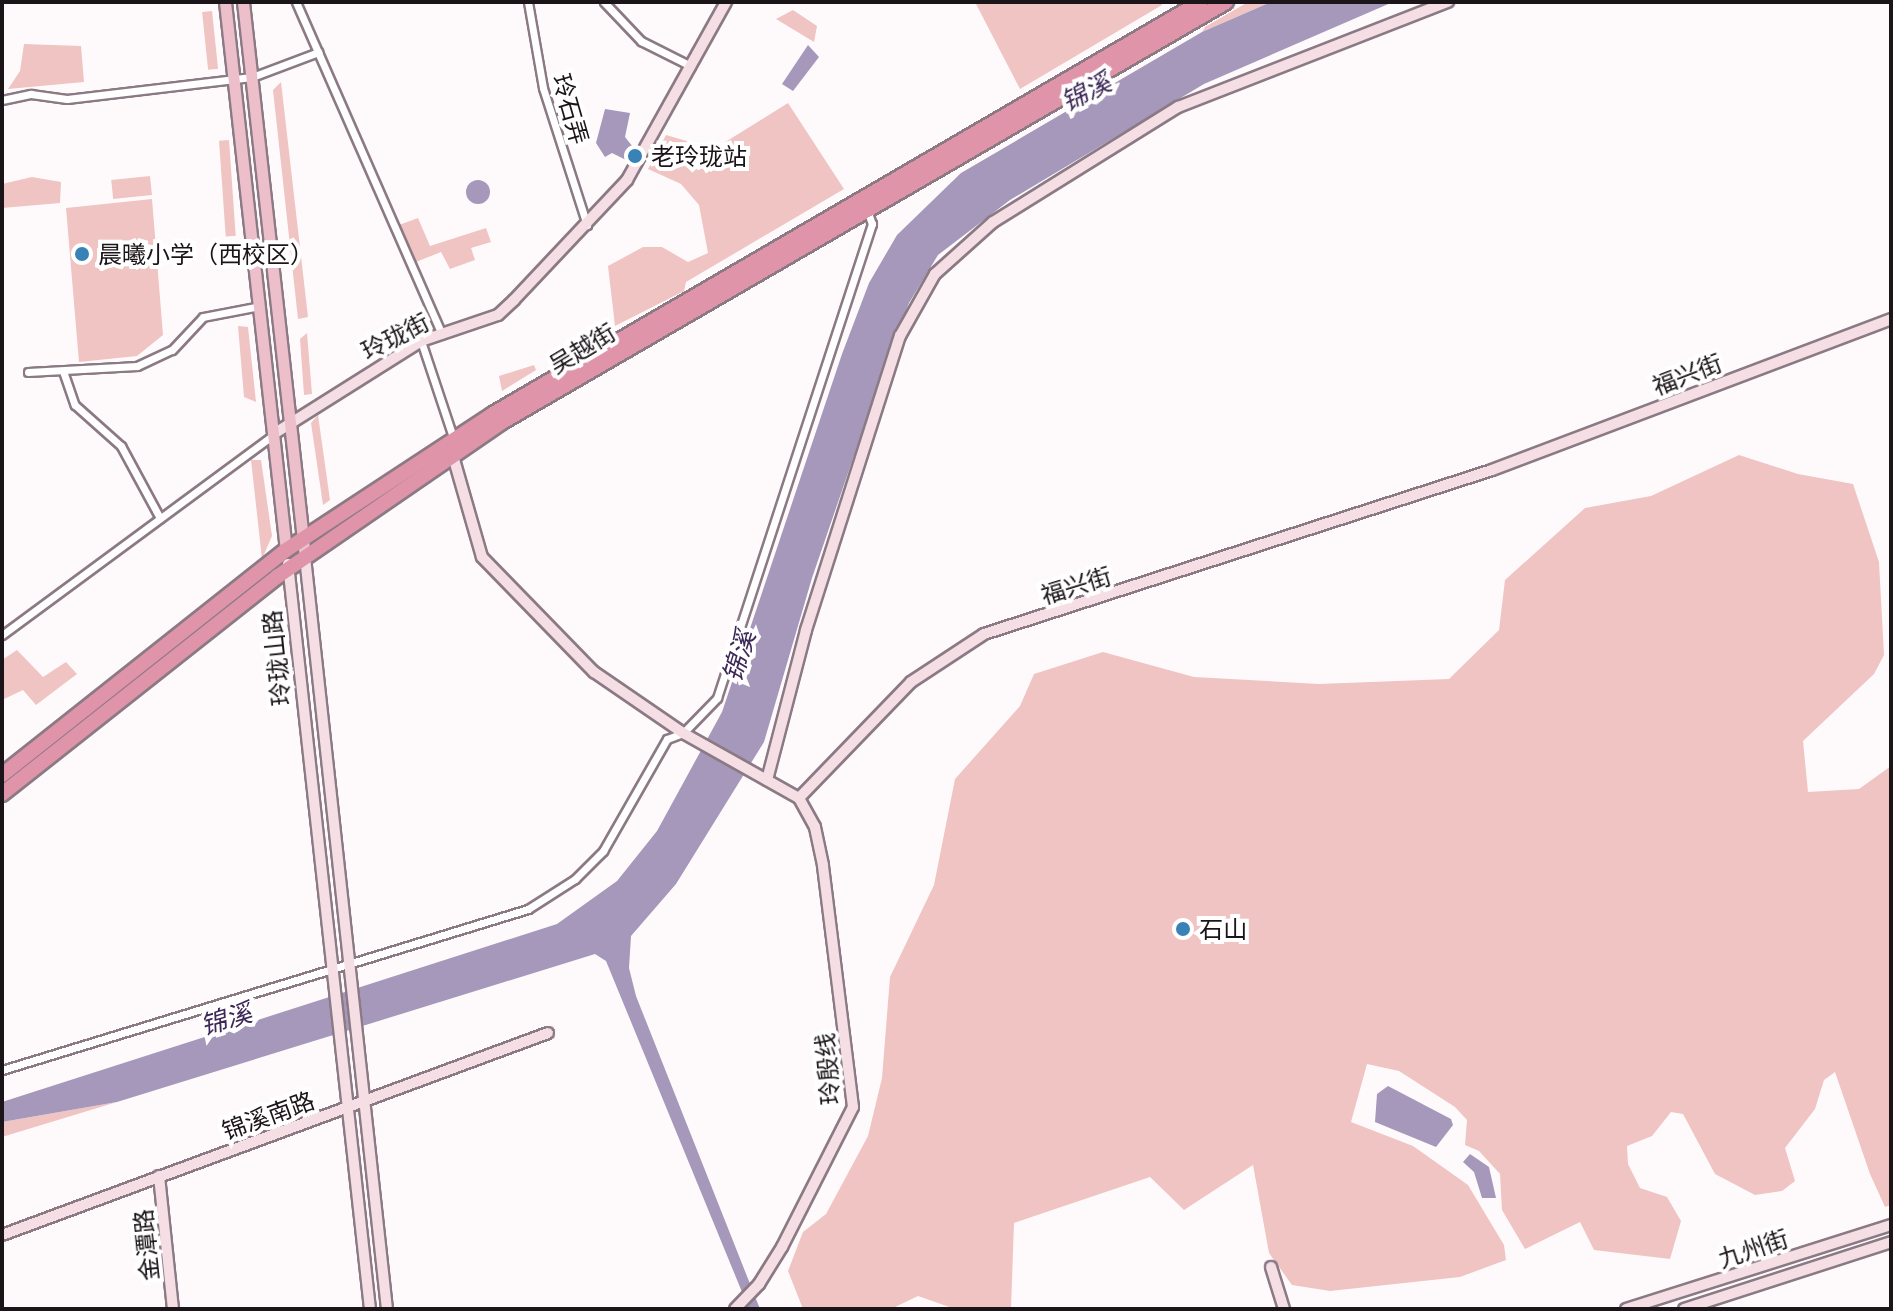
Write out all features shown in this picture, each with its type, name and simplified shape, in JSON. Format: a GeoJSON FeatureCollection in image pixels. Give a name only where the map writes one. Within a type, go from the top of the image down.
{"type":"FeatureCollection","features":[{"type":"Feature","properties":{"kind":"highway","name":"吴越街"},"geometry":{"type":"LineString","coordinates":[[2,794],[288,568],[304,549],[454,440],[613,341],[1201,2]]}},
{"type":"Feature","properties":{"kind":"highway","name":"吴越街"},"geometry":{"type":"LineString","coordinates":[[2,775],[286,550],[304,549],[619,351],[1226,2]]}},
{"type":"Feature","properties":{"kind":"main road","name":"玲珑山路"},"geometry":{"type":"LineString","coordinates":[[225,2],[286,550]]}},
{"type":"Feature","properties":{"kind":"main road","name":"玲珑山路"},"geometry":{"type":"LineString","coordinates":[[243,2],[304,549]]}},
{"type":"Feature","properties":{"kind":"street"},"geometry":{"type":"LineString","coordinates":[[296,2],[442,334]]}},
{"type":"Feature","properties":{"kind":"street","name":"玲石弄"},"geometry":{"type":"LineString","coordinates":[[528,2],[543,88],[587,225]]}},
{"type":"Feature","properties":{"kind":"street"},"geometry":{"type":"LineString","coordinates":[[604,2],[641,41],[691,66]]}},
{"type":"Feature","properties":{"kind":"street","name":"玲珑街"},"geometry":{"type":"LineString","coordinates":[[2,635],[291,420],[421,341],[498,315],[627,180],[726,2]]}},
{"type":"Feature","properties":{"kind":"street"},"geometry":{"type":"LineString","coordinates":[[767,780],[806,630],[900,336],[935,274],[993,222],[1178,107],[1448,2]]}},
{"type":"Feature","properties":{"kind":"street"},"geometry":{"type":"LineString","coordinates":[[2,100],[31,94],[67,99],[252,77],[318,52]]}},
{"type":"Feature","properties":{"kind":"street"},"geometry":{"type":"LineString","coordinates":[[2,1070],[528,909],[575,879],[603,851],[667,739],[683,733],[717,698],[872,224],[866,208]]}},
{"type":"Feature","properties":{"kind":"street"},"geometry":{"type":"LineString","coordinates":[[28,372],[137,366],[172,350],[203,317],[260,306]]}},
{"type":"Feature","properties":{"kind":"street","name":"福兴街"},"geometry":{"type":"LineString","coordinates":[[799,798],[911,682],[984,634],[1492,470],[1891,319]]}},
{"type":"Feature","properties":{"kind":"street"},"geometry":{"type":"LineString","coordinates":[[421,341],[454,440]]}},
{"type":"Feature","properties":{"kind":"street"},"geometry":{"type":"LineString","coordinates":[[63,371],[75,405],[121,446],[160,518]]}},
{"type":"Feature","properties":{"kind":"street"},"geometry":{"type":"LineString","coordinates":[[453,456],[482,557],[594,672],[696,741],[799,798]]}},
{"type":"Feature","properties":{"kind":"street","name":"玲珑山路"},"geometry":{"type":"LineString","coordinates":[[304,549],[387,1309]]}},
{"type":"Feature","properties":{"kind":"street","name":"玲珑山路"},"geometry":{"type":"LineString","coordinates":[[286,550],[370,1309]]}},
{"type":"Feature","properties":{"kind":"street","name":"玲殷线"},"geometry":{"type":"LineString","coordinates":[[738,1306],[759,1284],[853,1107],[823,865],[815,827],[799,798]]}},
{"type":"Feature","properties":{"kind":"street","name":"锦溪南路"},"geometry":{"type":"LineString","coordinates":[[2,1235],[548,1033]]}},
{"type":"Feature","properties":{"kind":"street","name":"金潭路"},"geometry":{"type":"LineString","coordinates":[[159,1176],[173,1309]]}},
{"type":"Feature","properties":{"kind":"street","name":"九州街"},"geometry":{"type":"LineString","coordinates":[[1626,1309],[1891,1225]]}},
{"type":"Feature","properties":{"kind":"street","name":"九州街"},"geometry":{"type":"LineString","coordinates":[[1684,1309],[1891,1242]]}},
{"type":"Feature","properties":{"kind":"street"},"geometry":{"type":"LineString","coordinates":[[1271,1267],[1284,1309]]}},
{"type":"Feature","properties":{"kind":"shaded area"},"geometry":{"type":"Polygon","coordinates":[[[975,2],[1161,2],[1162,5],[1020,89],[975,2]]]}},
{"type":"Feature","properties":{"kind":"shaded area"},"geometry":{"type":"Polygon","coordinates":[[[1248,2],[1271,2],[1202,32],[1205,27],[1248,2]]]}},
{"type":"Feature","properties":{"kind":"shaded area"},"geometry":{"type":"Polygon","coordinates":[[[1271,2],[1393,2],[1204,84],[1010,200],[938,255],[909,303],[882,374],[812,578],[764,742],[676,884],[631,936],[629,968],[636,996],[760,1309],[749,1309],[606,961],[595,954],[117,1102],[2,1122],[2,1102],[557,924],[617,881],[657,831],[722,712],[842,354],[869,283],[897,235],[961,173],[1202,32],[1271,2]]]}},
{"type":"Feature","properties":{"kind":"shaded area"},"geometry":{"type":"Polygon","coordinates":[[[793,10],[817,26],[814,42],[776,19],[793,10]]]}},
{"type":"Feature","properties":{"kind":"shaded area"},"geometry":{"type":"Polygon","coordinates":[[[212,11],[218,69],[208,70],[202,12],[212,11]]]}},
{"type":"Feature","properties":{"kind":"shaded area"},"geometry":{"type":"Polygon","coordinates":[[[24,44],[81,46],[84,82],[8,89],[20,71],[24,44]]]}},
{"type":"Feature","properties":{"kind":"shaded area"},"geometry":{"type":"Polygon","coordinates":[[[808,45],[819,57],[793,91],[782,84],[808,45]]]}},
{"type":"Feature","properties":{"kind":"shaded area"},"geometry":{"type":"Polygon","coordinates":[[[281,82],[308,317],[298,319],[273,90],[281,82]]]}},
{"type":"Feature","properties":{"kind":"shaded area"},"geometry":{"type":"Polygon","coordinates":[[[788,103],[844,189],[686,282],[684,291],[615,326],[608,266],[643,247],[662,247],[688,262],[708,253],[699,205],[681,184],[648,169],[666,135],[714,149],[788,103]]]}},
{"type":"Feature","properties":{"kind":"shaded area"},"geometry":{"type":"Polygon","coordinates":[[[605,109],[630,113],[625,137],[633,147],[628,161],[612,153],[605,157],[596,143],[605,109]]]}},
{"type":"Feature","properties":{"kind":"shaded area"},"geometry":{"type":"Polygon","coordinates":[[[229,140],[236,236],[226,236],[219,141],[229,140]]]}},
{"type":"Feature","properties":{"kind":"shaded area"},"geometry":{"type":"Polygon","coordinates":[[[150,176],[152,195],[113,199],[111,180],[150,176]]]}},
{"type":"Feature","properties":{"kind":"shaded area"},"geometry":{"type":"Polygon","coordinates":[[[32,177],[61,182],[60,203],[2,208],[2,184],[32,177]]]}},
{"type":"Feature","properties":{"kind":"shaded area"},"geometry":{"type":"Polygon","coordinates":[[[473,180],[483,180],[490,187],[490,197],[483,204],[473,204],[466,197],[466,187],[473,180]]]}},
{"type":"Feature","properties":{"kind":"shaded area"},"geometry":{"type":"Polygon","coordinates":[[[152,199],[163,335],[137,356],[79,362],[66,208],[152,199]]]}},
{"type":"Feature","properties":{"kind":"shaded area"},"geometry":{"type":"Polygon","coordinates":[[[418,218],[430,246],[486,228],[491,242],[471,248],[475,260],[450,269],[441,252],[416,262],[399,225],[418,218]]]}},
{"type":"Feature","properties":{"kind":"shaded area"},"geometry":{"type":"Polygon","coordinates":[[[238,326],[248,327],[256,402],[244,397],[238,326]]]}},
{"type":"Feature","properties":{"kind":"shaded area"},"geometry":{"type":"Polygon","coordinates":[[[307,333],[312,394],[304,395],[300,339],[307,333]]]}},
{"type":"Feature","properties":{"kind":"shaded area"},"geometry":{"type":"Polygon","coordinates":[[[534,365],[536,370],[502,391],[499,376],[534,365]]]}},
{"type":"Feature","properties":{"kind":"shaded area"},"geometry":{"type":"Polygon","coordinates":[[[318,415],[330,500],[323,505],[311,423],[318,415]]]}},
{"type":"Feature","properties":{"kind":"shaded area"},"geometry":{"type":"Polygon","coordinates":[[[1739,455],[1798,474],[1853,484],[1879,562],[1884,655],[1874,674],[1803,741],[1808,792],[1859,789],[1891,766],[1891,1205],[1885,1207],[1870,1174],[1835,1072],[1824,1080],[1815,1109],[1785,1148],[1795,1181],[1782,1191],[1755,1195],[1715,1174],[1683,1114],[1671,1112],[1652,1136],[1627,1146],[1628,1164],[1640,1188],[1667,1197],[1681,1221],[1670,1259],[1594,1250],[1580,1222],[1525,1249],[1502,1210],[1500,1174],[1479,1151],[1465,1145],[1467,1120],[1455,1107],[1399,1071],[1367,1064],[1351,1122],[1413,1146],[1468,1185],[1504,1245],[1506,1260],[1460,1277],[1330,1291],[1292,1285],[1269,1253],[1253,1165],[1184,1210],[1150,1177],[1014,1223],[1011,1309],[955,1309],[918,1296],[891,1309],[803,1309],[788,1271],[803,1232],[826,1214],[868,1136],[882,1078],[890,977],[934,885],[955,779],[1020,706],[1034,674],[1103,652],[1194,677],[1319,684],[1449,679],[1499,630],[1505,580],[1585,508],[1651,496],[1739,455]]]}},
{"type":"Feature","properties":{"kind":"shaded area"},"geometry":{"type":"Polygon","coordinates":[[[251,460],[261,460],[272,536],[262,559],[251,460]]]}},
{"type":"Feature","properties":{"kind":"shaded area"},"geometry":{"type":"Polygon","coordinates":[[[17,650],[43,677],[66,662],[77,674],[36,705],[23,690],[2,700],[2,660],[17,650]]]}},
{"type":"Feature","properties":{"kind":"shaded area"},"geometry":{"type":"Polygon","coordinates":[[[1388,1086],[1451,1119],[1453,1125],[1436,1147],[1375,1122],[1377,1094],[1388,1086]]]}},
{"type":"Feature","properties":{"kind":"shaded area"},"geometry":{"type":"Polygon","coordinates":[[[117,1102],[2,1137],[2,1122],[117,1102]]]}},
{"type":"Feature","properties":{"kind":"shaded area"},"geometry":{"type":"Polygon","coordinates":[[[1470,1154],[1489,1167],[1496,1198],[1482,1198],[1474,1172],[1463,1162],[1470,1154]]]}},
{"type":"Feature","properties":{"kind":"place","name":"老玲珑站"},"geometry":{"type":"Point","coordinates":[635,156]}},
{"type":"Feature","properties":{"kind":"place","name":"晨曦小学（西校区）"},"geometry":{"type":"Point","coordinates":[82,254]}},
{"type":"Feature","properties":{"kind":"place","name":"石山"},"geometry":{"type":"Point","coordinates":[1183,929]}},
{"type":"Feature","properties":{"kind":"water label","name":"锦溪"},"geometry":{"type":"Point","coordinates":[1086,92]}},
{"type":"Feature","properties":{"kind":"water label","name":"锦溪"},"geometry":{"type":"Point","coordinates":[739,656]}},
{"type":"Feature","properties":{"kind":"water label","name":"锦溪"},"geometry":{"type":"Point","coordinates":[226,1019]}}]}
